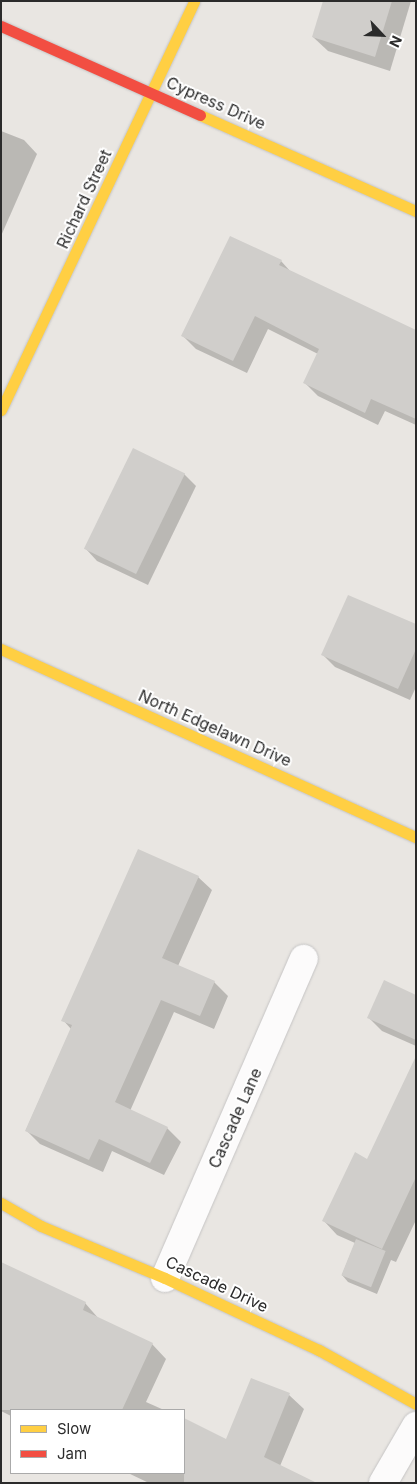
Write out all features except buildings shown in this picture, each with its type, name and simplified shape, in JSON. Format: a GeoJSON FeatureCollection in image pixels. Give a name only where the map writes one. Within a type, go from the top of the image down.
{"type":"FeatureCollection","features":[{"type":"Feature","properties":{"kind":"street","name":"Richard Street"},"geometry":{"type":"LineString","coordinates":[[1,410],[194,1]]}},
{"type":"Feature","properties":{"kind":"street","name":"Cypress Drive"},"geometry":{"type":"LineString","coordinates":[[1,26],[416,211]]}},
{"type":"Feature","properties":{"kind":"street","name":"North Edgelawn Drive"},"geometry":{"type":"LineString","coordinates":[[1,649],[416,837]]}},
{"type":"Feature","properties":{"kind":"street","name":"Cascade Lane"},"geometry":{"type":"LineString","coordinates":[[165,1278],[304,959]]}},
{"type":"Feature","properties":{"kind":"street","name":"Cascade Drive"},"geometry":{"type":"LineString","coordinates":[[1,1203],[41,1226],[165,1278],[318,1350],[416,1404]]}},
{"type":"Feature","properties":{"kind":"street"},"geometry":{"type":"LineString","coordinates":[[384,1483],[416,1426]]}},
{"type":"Feature","properties":{"kind":"traffic: slow"},"geometry":{"type":"LineString","coordinates":[[1,410],[194,1]]}},
{"type":"Feature","properties":{"kind":"traffic: slow"},"geometry":{"type":"LineString","coordinates":[[200,115],[416,211]]}},
{"type":"Feature","properties":{"kind":"traffic: slow"},"geometry":{"type":"LineString","coordinates":[[1,649],[416,837]]}},
{"type":"Feature","properties":{"kind":"traffic: slow"},"geometry":{"type":"LineString","coordinates":[[1,1203],[41,1226],[165,1278],[319,1350],[416,1404]]}},
{"type":"Feature","properties":{"kind":"traffic: jam"},"geometry":{"type":"LineString","coordinates":[[1,26],[200,115]]}}]}
